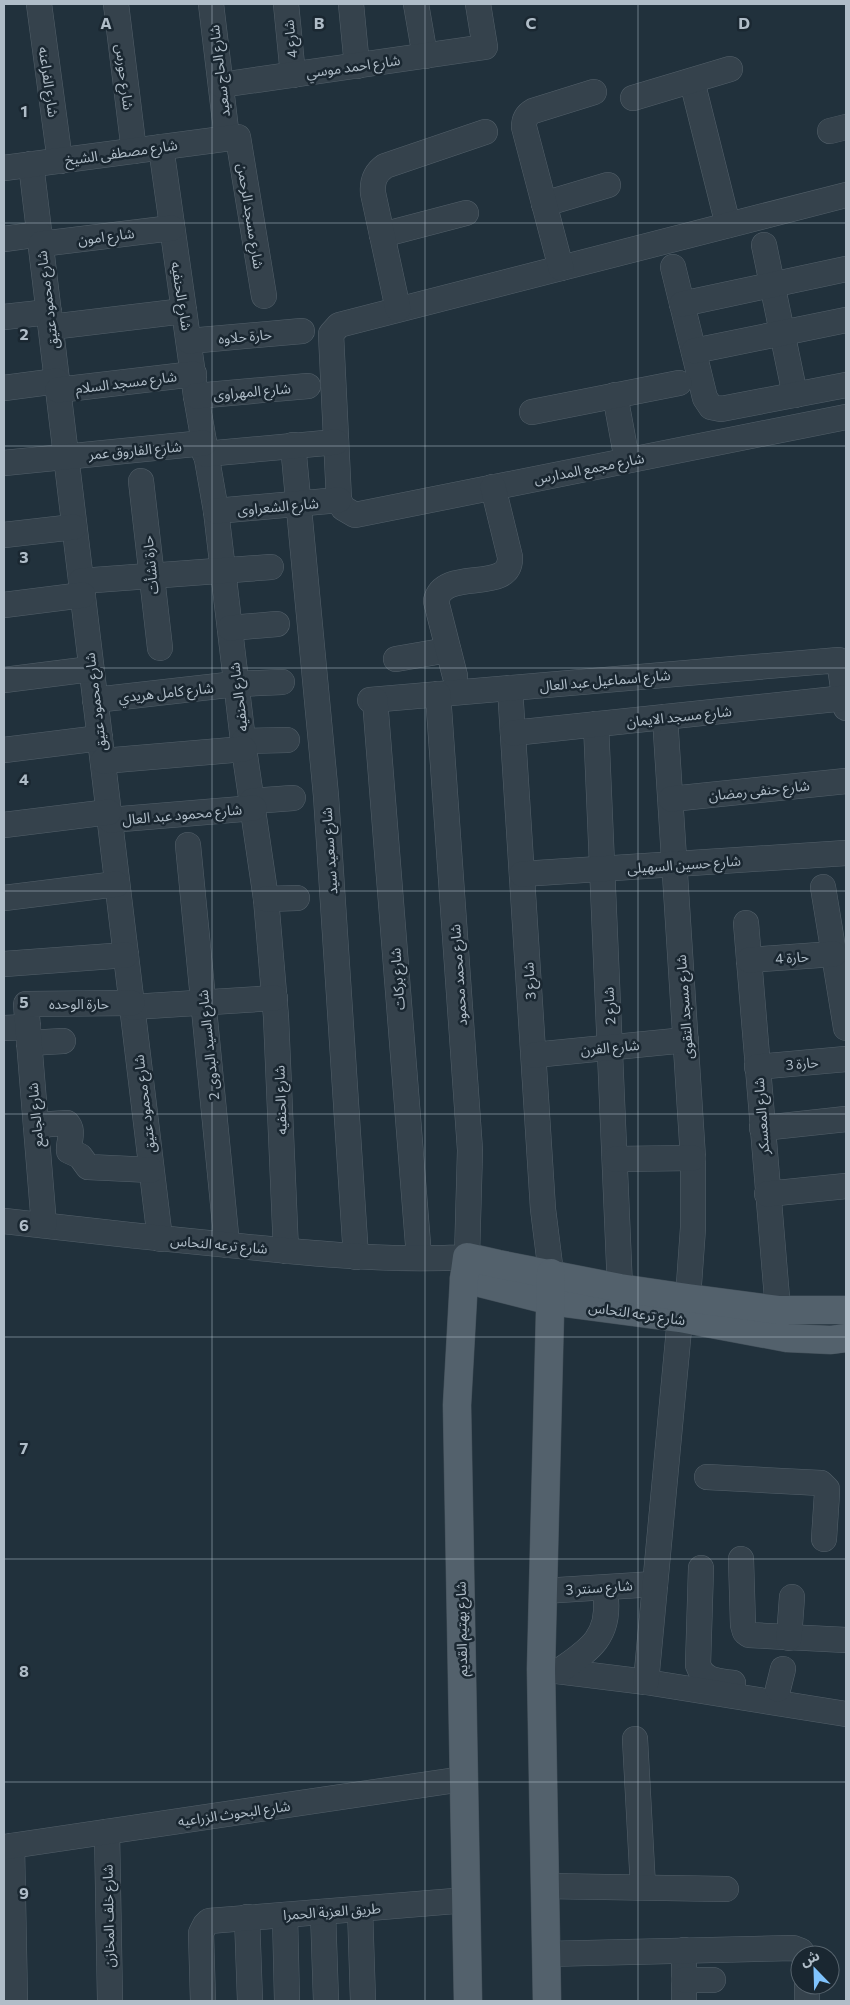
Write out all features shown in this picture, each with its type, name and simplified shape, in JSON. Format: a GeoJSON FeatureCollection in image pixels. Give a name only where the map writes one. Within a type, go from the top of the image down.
{"type":"FeatureCollection","features":[{"type":"Feature","properties":{"kind":"main road","name":"شارع ترعه النحاس"},"geometry":{"type":"LineString","coordinates":[[465,1268],[498,1264],[551,1273],[620,1288],[787,1338],[830,1340],[846,1338]]}},
{"type":"Feature","properties":{"kind":"main road","name":"شارع ترعه النحاس"},"geometry":{"type":"LineString","coordinates":[[465,1268],[551,1301],[684,1308],[846,1310]]}},
{"type":"Feature","properties":{"kind":"main road","name":"شارع بهتيم القديم"},"geometry":{"type":"LineString","coordinates":[[465,1268],[457,1405],[468,2001]]}},
{"type":"Feature","properties":{"kind":"main road"},"geometry":{"type":"LineString","coordinates":[[547,2001],[545,1886],[550,1670],[543,1591],[551,1273]]}},
{"type":"Feature","properties":{"kind":"street","name":"شارع الفراعنه"},"geometry":{"type":"LineString","coordinates":[[39,4],[60,161]]}},
{"type":"Feature","properties":{"kind":"street","name":"شارع حورس"},"geometry":{"type":"LineString","coordinates":[[116,4],[134,151]]}},
{"type":"Feature","properties":{"kind":"street","name":"شارع الحاج سعيد"},"geometry":{"type":"LineString","coordinates":[[211,4],[221,85],[233,137]]}},
{"type":"Feature","properties":{"kind":"street","name":"شارع 4"},"geometry":{"type":"LineString","coordinates":[[286,4],[293,75]]}},
{"type":"Feature","properties":{"kind":"street"},"geometry":{"type":"LineString","coordinates":[[351,4],[358,66]]}},
{"type":"Feature","properties":{"kind":"street"},"geometry":{"type":"LineString","coordinates":[[416,4],[425,56]]}},
{"type":"Feature","properties":{"kind":"street","name":"شارع احمد موسي"},"geometry":{"type":"LineString","coordinates":[[221,85],[485,48],[478,4]]}},
{"type":"Feature","properties":{"kind":"street"},"geometry":{"type":"LineString","coordinates":[[632,98],[730,69]]}},
{"type":"Feature","properties":{"kind":"street"},"geometry":{"type":"LineString","coordinates":[[692,81],[728,225]]}},
{"type":"Feature","properties":{"kind":"street"},"geometry":{"type":"LineString","coordinates":[[561,268],[524,126],[526,117],[533,111],[594,92]]}},
{"type":"Feature","properties":{"kind":"street"},"geometry":{"type":"LineString","coordinates":[[398,310],[372,186],[376,174],[385,166],[485,132]]}},
{"type":"Feature","properties":{"kind":"street","name":"شارع مصطفى الشيخ"},"geometry":{"type":"LineString","coordinates":[[4,168],[233,137]]}},
{"type":"Feature","properties":{"kind":"street","name":"شارع مسجد الرحمن"},"geometry":{"type":"LineString","coordinates":[[233,137],[264,296]]}},
{"type":"Feature","properties":{"kind":"street","name":"شارع الحنفيه"},"geometry":{"type":"LineString","coordinates":[[161,147],[195,385],[224,569],[236,684],[266,900],[275,998],[286,1251]]}},
{"type":"Feature","properties":{"kind":"street","name":"شارع محمود عتيق"},"geometry":{"type":"LineString","coordinates":[[31,164],[160,1239]]}},
{"type":"Feature","properties":{"kind":"street"},"geometry":{"type":"LineString","coordinates":[[544,204],[608,185]]}},
{"type":"Feature","properties":{"kind":"street"},"geometry":{"type":"LineString","coordinates":[[339,500],[331,334],[338,324],[846,196]]}},
{"type":"Feature","properties":{"kind":"street"},"geometry":{"type":"LineString","coordinates":[[382,235],[466,213]]}},
{"type":"Feature","properties":{"kind":"street","name":"شارع امون"},"geometry":{"type":"LineString","coordinates":[[4,239],[40,239],[172,228]]}},
{"type":"Feature","properties":{"kind":"street"},"geometry":{"type":"LineString","coordinates":[[764,245],[795,395]]}},
{"type":"Feature","properties":{"kind":"street"},"geometry":{"type":"LineString","coordinates":[[673,267],[708,403],[716,409],[846,384]]}},
{"type":"Feature","properties":{"kind":"street"},"geometry":{"type":"LineString","coordinates":[[682,304],[846,270]]}},
{"type":"Feature","properties":{"kind":"street"},"geometry":{"type":"LineString","coordinates":[[4,317],[50,319],[184,311]]}},
{"type":"Feature","properties":{"kind":"street"},"geometry":{"type":"LineString","coordinates":[[694,351],[846,320]]}},
{"type":"Feature","properties":{"kind":"street","name":"حارة حلاوه"},"geometry":{"type":"LineString","coordinates":[[189,342],[302,331]]}},
{"type":"Feature","properties":{"kind":"street"},"geometry":{"type":"LineString","coordinates":[[532,412],[679,383]]}},
{"type":"Feature","properties":{"kind":"street","name":"شارع مسجد السلام"},"geometry":{"type":"LineString","coordinates":[[4,388],[58,385],[195,385]]}},
{"type":"Feature","properties":{"kind":"street","name":"شارع المهراوى"},"geometry":{"type":"LineString","coordinates":[[195,385],[308,386]]}},
{"type":"Feature","properties":{"kind":"street"},"geometry":{"type":"LineString","coordinates":[[615,396],[627,460]]}},
{"type":"Feature","properties":{"kind":"street"},"geometry":{"type":"LineString","coordinates":[[728,408],[734,439]]}},
{"type":"Feature","properties":{"kind":"street","name":"شارع مجمع المدارس"},"geometry":{"type":"LineString","coordinates":[[339,500],[344,508],[355,515],[846,417]]}},
{"type":"Feature","properties":{"kind":"street","name":"شارع الفاروق عمر"},"geometry":{"type":"LineString","coordinates":[[4,464],[66,456],[293,446],[336,442]]}},
{"type":"Feature","properties":{"kind":"street","name":"شارع سعيد سيد"},"geometry":{"type":"LineString","coordinates":[[293,446],[326,796],[356,1257]]}},
{"type":"Feature","properties":{"kind":"street","name":"حارة نشأت"},"geometry":{"type":"LineString","coordinates":[[141,481],[160,648]]}},
{"type":"Feature","properties":{"kind":"street"},"geometry":{"type":"LineString","coordinates":[[456,676],[436,606],[436,600],[440,591],[448,585],[499,576],[509,567],[510,558],[493,487]]}},
{"type":"Feature","properties":{"kind":"street","name":"شارع الشعراوى"},"geometry":{"type":"LineString","coordinates":[[216,512],[339,500]]}},
{"type":"Feature","properties":{"kind":"street"},"geometry":{"type":"LineString","coordinates":[[4,535],[74,527]]}},
{"type":"Feature","properties":{"kind":"street"},"geometry":{"type":"LineString","coordinates":[[4,605],[82,588],[151,576],[224,569],[271,567]]}},
{"type":"Feature","properties":{"kind":"street"},"geometry":{"type":"LineString","coordinates":[[230,628],[277,624]]}},
{"type":"Feature","properties":{"kind":"street"},"geometry":{"type":"LineString","coordinates":[[396,659],[448,650]]}},
{"type":"Feature","properties":{"kind":"street","name":"شارع اسماعيل عبد العال"},"geometry":{"type":"LineString","coordinates":[[373,700],[839,660],[846,703]]}},
{"type":"Feature","properties":{"kind":"street"},"geometry":{"type":"LineString","coordinates":[[4,680],[92,669]]}},
{"type":"Feature","properties":{"kind":"street","name":"شارع كامل هريدي"},"geometry":{"type":"LineString","coordinates":[[95,700],[236,684],[282,682]]}},
{"type":"Feature","properties":{"kind":"street","name":"شارع 3"},"geometry":{"type":"LineString","coordinates":[[510,688],[543,1209],[551,1273]]}},
{"type":"Feature","properties":{"kind":"street","name":"شارع محمد محمود"},"geometry":{"type":"LineString","coordinates":[[438,694],[470,1150],[465,1268]]}},
{"type":"Feature","properties":{"kind":"street","name":"شارع بركات"},"geometry":{"type":"LineString","coordinates":[[373,700],[427,1258]]}},
{"type":"Feature","properties":{"kind":"street","name":"شارع مسجد الايمان"},"geometry":{"type":"LineString","coordinates":[[513,733],[665,717],[846,703]]}},
{"type":"Feature","properties":{"kind":"street","name":"شارع مسجد التقوى"},"geometry":{"type":"LineString","coordinates":[[646,1682],[693,1228],[693,1158],[665,717]]}},
{"type":"Feature","properties":{"kind":"street","name":"شارع 2"},"geometry":{"type":"LineString","coordinates":[[596,724],[620,1288]]}},
{"type":"Feature","properties":{"kind":"street"},"geometry":{"type":"LineString","coordinates":[[4,750],[244,745],[287,740]]}},
{"type":"Feature","properties":{"kind":"street","name":"شارع حنفى رمضان"},"geometry":{"type":"LineString","coordinates":[[671,798],[846,781]]}},
{"type":"Feature","properties":{"kind":"street","name":"شارع محمود عبد العال"},"geometry":{"type":"LineString","coordinates":[[4,825],[253,805],[292,798]]}},
{"type":"Feature","properties":{"kind":"street","name":"شارع السيد البدوى 2"},"geometry":{"type":"LineString","coordinates":[[188,845],[227,1245]]}},
{"type":"Feature","properties":{"kind":"street","name":"شارع حسين السهيلى"},"geometry":{"type":"LineString","coordinates":[[522,874],[846,854]]}},
{"type":"Feature","properties":{"kind":"street"},"geometry":{"type":"LineString","coordinates":[[4,898],[117,884]]}},
{"type":"Feature","properties":{"kind":"street"},"geometry":{"type":"LineString","coordinates":[[823,887],[846,1028]]}},
{"type":"Feature","properties":{"kind":"street"},"geometry":{"type":"LineString","coordinates":[[266,900],[297,898]]}},
{"type":"Feature","properties":{"kind":"street","name":"شارع المعسكر"},"geometry":{"type":"LineString","coordinates":[[746,923],[778,1310]]}},
{"type":"Feature","properties":{"kind":"street","name":"حارة 4"},"geometry":{"type":"LineString","coordinates":[[749,960],[834,954]]}},
{"type":"Feature","properties":{"kind":"street"},"geometry":{"type":"LineString","coordinates":[[4,964],[126,955]]}},
{"type":"Feature","properties":{"kind":"street","name":"حارة الوحده"},"geometry":{"type":"LineString","coordinates":[[22,1025],[132,1005],[275,998]]}},
{"type":"Feature","properties":{"kind":"street"},"geometry":{"type":"LineString","coordinates":[[22,1025],[63,1041]]}},
{"type":"Feature","properties":{"kind":"street","name":"شارع الجامع"},"geometry":{"type":"LineString","coordinates":[[22,1025],[36,1125],[44,1225]]}},
{"type":"Feature","properties":{"kind":"street","name":"شارع الفرن"},"geometry":{"type":"LineString","coordinates":[[534,1055],[686,1040]]}},
{"type":"Feature","properties":{"kind":"street","name":"حارة 3"},"geometry":{"type":"LineString","coordinates":[[757,1068],[846,1059]]}},
{"type":"Feature","properties":{"kind":"street"},"geometry":{"type":"LineString","coordinates":[[762,1128],[846,1119]]}},
{"type":"Feature","properties":{"kind":"street"},"geometry":{"type":"LineString","coordinates":[[36,1125],[67,1123],[71,1130],[69,1152],[77,1154],[88,1167],[152,1170]]}},
{"type":"Feature","properties":{"kind":"street"},"geometry":{"type":"LineString","coordinates":[[615,1159],[693,1158]]}},
{"type":"Feature","properties":{"kind":"street"},"geometry":{"type":"LineString","coordinates":[[767,1194],[846,1186]]}},
{"type":"Feature","properties":{"kind":"street","name":"شارع ترعه النحاس"},"geometry":{"type":"LineString","coordinates":[[4,1221],[286,1251],[356,1257],[427,1258],[465,1268]]}},
{"type":"Feature","properties":{"kind":"street"},"geometry":{"type":"LineString","coordinates":[[707,1477],[822,1483],[837,1499],[824,1539]]}},
{"type":"Feature","properties":{"kind":"street"},"geometry":{"type":"LineString","coordinates":[[741,1559],[743,1625],[746,1632],[752,1636],[846,1640]]}},
{"type":"Feature","properties":{"kind":"street"},"geometry":{"type":"LineString","coordinates":[[701,1568],[698,1660],[699,1670],[705,1677],[714,1681],[781,1679],[846,1703]]}},
{"type":"Feature","properties":{"kind":"street","name":"شارع سنتر 3"},"geometry":{"type":"LineString","coordinates":[[543,1591],[655,1584]]}},
{"type":"Feature","properties":{"kind":"street"},"geometry":{"type":"LineString","coordinates":[[790,1638],[792,1597]]}},
{"type":"Feature","properties":{"kind":"street"},"geometry":{"type":"LineString","coordinates":[[550,1670],[584,1654],[599,1637],[606,1618],[606,1600]]}},
{"type":"Feature","properties":{"kind":"street"},"geometry":{"type":"LineString","coordinates":[[550,1670],[646,1682],[846,1714]]}},
{"type":"Feature","properties":{"kind":"street"},"geometry":{"type":"LineString","coordinates":[[635,1739],[643,1887]]}},
{"type":"Feature","properties":{"kind":"street","name":"شارع البحوث الزراعيه"},"geometry":{"type":"LineString","coordinates":[[8,1846],[463,1779]]}},
{"type":"Feature","properties":{"kind":"street","name":"شارع خلف المخازن"},"geometry":{"type":"LineString","coordinates":[[107,1832],[110,2001]]}},
{"type":"Feature","properties":{"kind":"street"},"geometry":{"type":"LineString","coordinates":[[8,1846],[15,2001]]}},
{"type":"Feature","properties":{"kind":"street"},"geometry":{"type":"LineString","coordinates":[[545,1886],[726,1889]]}},
{"type":"Feature","properties":{"kind":"street","name":"طريق العزبة الحمرا"},"geometry":{"type":"LineString","coordinates":[[203,2001],[202,1929],[209,1921],[466,1900]]}},
{"type":"Feature","properties":{"kind":"street"},"geometry":{"type":"LineString","coordinates":[[360,1909],[363,2001]]}},
{"type":"Feature","properties":{"kind":"street"},"geometry":{"type":"LineString","coordinates":[[323,1912],[326,2001]]}},
{"type":"Feature","properties":{"kind":"street"},"geometry":{"type":"LineString","coordinates":[[284,1915],[287,2001]]}},
{"type":"Feature","properties":{"kind":"street"},"geometry":{"type":"LineString","coordinates":[[248,1918],[250,2001]]}},
{"type":"Feature","properties":{"kind":"street"},"geometry":{"type":"LineString","coordinates":[[546,1954],[790,1948]]}},
{"type":"Feature","properties":{"kind":"street"},"geometry":{"type":"LineString","coordinates":[[684,1950],[684,1990],[713,1980]]}}]}
